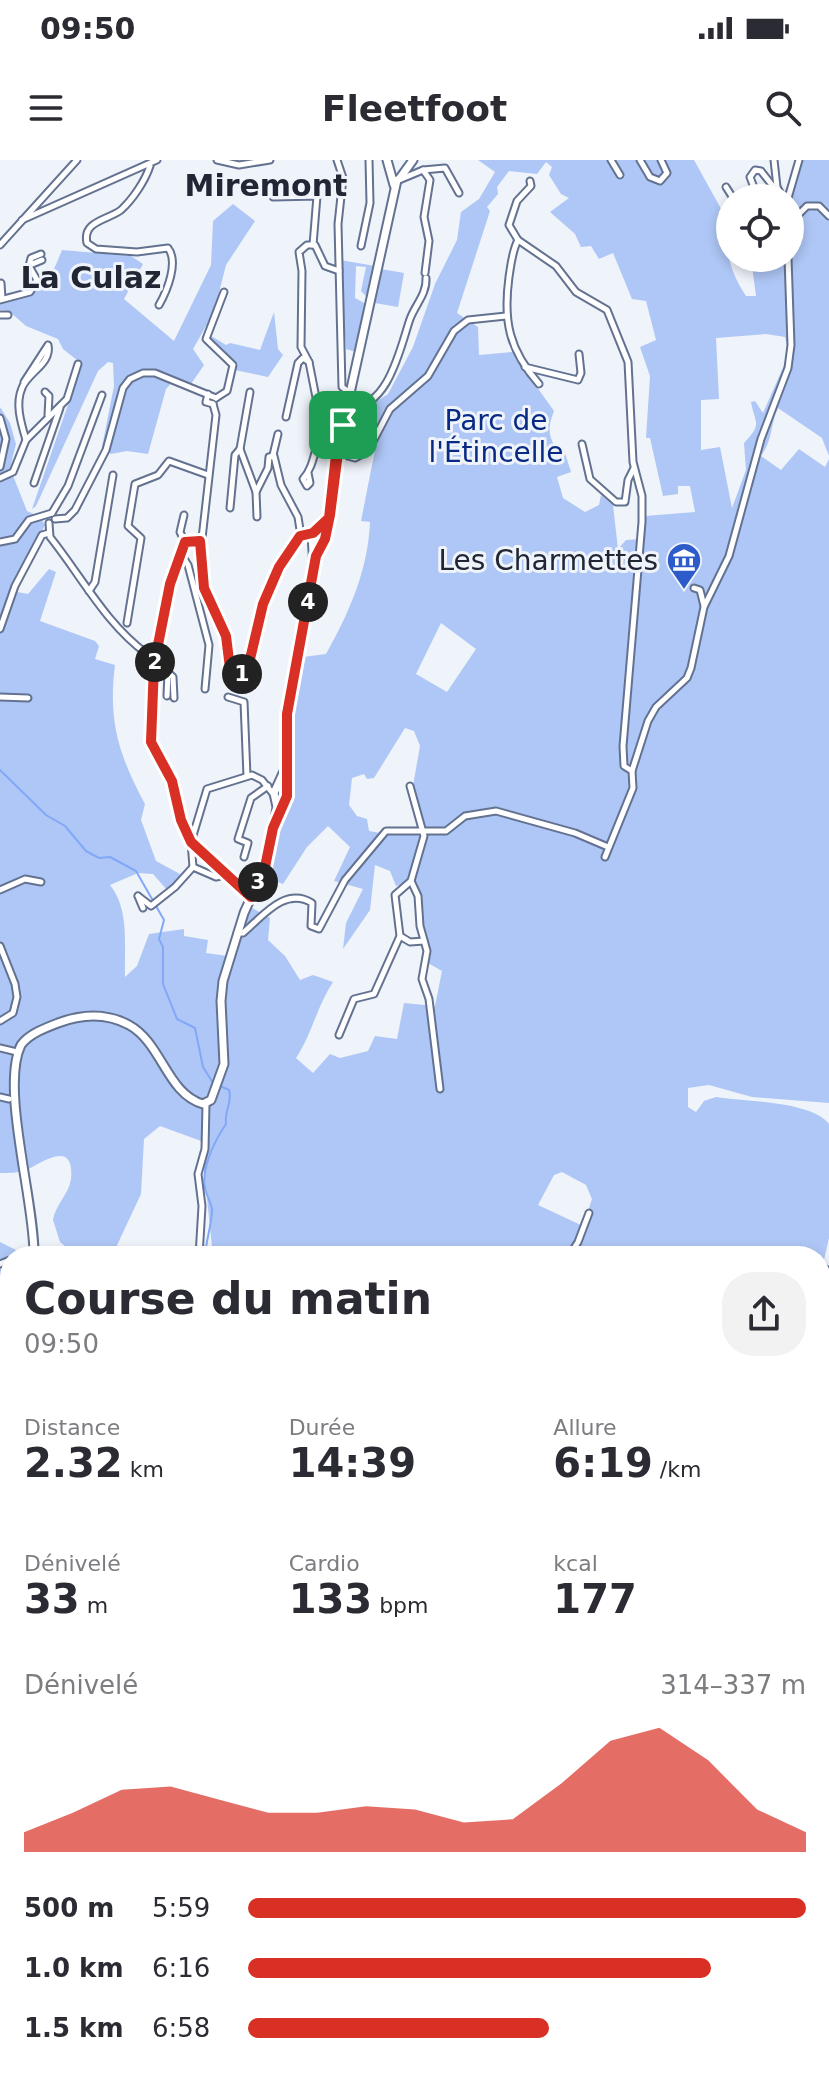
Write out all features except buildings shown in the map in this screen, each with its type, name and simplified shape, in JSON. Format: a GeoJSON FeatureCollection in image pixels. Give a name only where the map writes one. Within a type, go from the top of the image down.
{"type":"FeatureCollection","features":[{"type":"Feature","properties":{"kind":"main road"},"geometry":{"type":"LineString","coordinates":[[32,1246],[4,1098],[17,1052],[32,1035],[80,1017],[108,1017],[127,1024],[146,1037],[178,1086],[192,1099],[206,1104],[219,1086],[224,1064],[221,994],[237,933],[269,857],[285,769],[290,694],[317,537],[328,521],[341,428],[397,177],[413,160]]}},
{"type":"Feature","properties":{"kind":"main road"},"geometry":{"type":"LineString","coordinates":[[388,162],[397,177]]}},
{"type":"Feature","properties":{"kind":"street"},"geometry":{"type":"LineString","coordinates":[[0,245],[77,160]]}},
{"type":"Feature","properties":{"kind":"street"},"geometry":{"type":"LineString","coordinates":[[157,160],[123,207],[89,227],[86,236],[87,243],[96,249],[142,252],[165,246],[171,250],[166,290],[159,305]]}},
{"type":"Feature","properties":{"kind":"street"},"geometry":{"type":"LineString","coordinates":[[217,160],[270,160]]}},
{"type":"Feature","properties":{"kind":"street"},"geometry":{"type":"LineString","coordinates":[[337,160],[343,178],[339,271],[342,387],[351,393]]}},
{"type":"Feature","properties":{"kind":"street"},"geometry":{"type":"LineString","coordinates":[[361,246],[370,203],[369,160]]}},
{"type":"Feature","properties":{"kind":"street"},"geometry":{"type":"LineString","coordinates":[[611,160],[620,175]]}},
{"type":"Feature","properties":{"kind":"street"},"geometry":{"type":"LineString","coordinates":[[640,160],[650,177],[660,181],[667,173],[661,160]]}},
{"type":"Feature","properties":{"kind":"street"},"geometry":{"type":"LineString","coordinates":[[774,160],[780,184]]}},
{"type":"Feature","properties":{"kind":"street"},"geometry":{"type":"LineString","coordinates":[[789,184],[799,160]]}},
{"type":"Feature","properties":{"kind":"street"},"geometry":{"type":"LineString","coordinates":[[20,223],[150,166]]}},
{"type":"Feature","properties":{"kind":"street"},"geometry":{"type":"LineString","coordinates":[[397,177],[445,168],[459,193]]}},
{"type":"Feature","properties":{"kind":"street"},"geometry":{"type":"LineString","coordinates":[[348,406],[357,406],[383,389],[402,351],[409,321],[425,291],[429,241],[424,217],[431,185],[423,170]]}},
{"type":"Feature","properties":{"kind":"street"},"geometry":{"type":"LineString","coordinates":[[753,184],[750,177],[755,170],[761,171],[772,184]]}},
{"type":"Feature","properties":{"kind":"street"},"geometry":{"type":"LineString","coordinates":[[530,181],[531,186],[517,201],[508,222],[518,240],[545,256],[573,289],[610,315],[629,372],[635,468],[642,496],[623,746],[624,766],[632,771]]}},
{"type":"Feature","properties":{"kind":"street"},"geometry":{"type":"LineString","coordinates":[[273,197],[317,196],[313,245]]}},
{"type":"Feature","properties":{"kind":"street"},"geometry":{"type":"LineString","coordinates":[[804,209],[819,206],[829,216]]}},
{"type":"Feature","properties":{"kind":"street"},"geometry":{"type":"LineString","coordinates":[[518,240],[510,270],[506,316],[511,342],[524,367],[539,384]]}},
{"type":"Feature","properties":{"kind":"street"},"geometry":{"type":"LineString","coordinates":[[339,271],[325,266],[321,251],[313,245],[303,247],[298,258],[302,271],[301,347],[309,362],[320,421],[326,426],[341,428]]}},
{"type":"Feature","properties":{"kind":"street"},"geometry":{"type":"LineString","coordinates":[[1,283],[1,300],[30,292],[37,280],[29,266],[31,258],[41,257]]}},
{"type":"Feature","properties":{"kind":"street"},"geometry":{"type":"LineString","coordinates":[[605,857],[633,788],[632,771],[650,715],[687,678],[704,607],[729,556],[763,431],[788,368],[791,345],[788,272]]}},
{"type":"Feature","properties":{"kind":"street"},"geometry":{"type":"LineString","coordinates":[[0,542],[15,539],[31,518],[67,518],[75,510],[106,450],[123,388],[130,379],[143,373],[155,373],[208,394],[206,402],[215,401],[227,391],[233,365],[207,342],[206,334],[224,292]]}},
{"type":"Feature","properties":{"kind":"street"},"geometry":{"type":"LineString","coordinates":[[0,315],[8,315]]}},
{"type":"Feature","properties":{"kind":"street"},"geometry":{"type":"LineString","coordinates":[[337,453],[355,458],[368,451],[390,409],[428,376],[459,327],[478,317],[506,316]]}},
{"type":"Feature","properties":{"kind":"street"},"geometry":{"type":"LineString","coordinates":[[24,382],[33,377],[47,356],[48,345],[24,382],[18,407],[26,440]]}},
{"type":"Feature","properties":{"kind":"street"},"geometry":{"type":"LineString","coordinates":[[524,367],[578,380],[581,373],[579,354]]}},
{"type":"Feature","properties":{"kind":"street"},"geometry":{"type":"LineString","coordinates":[[286,417],[298,363],[303,358],[309,362]]}},
{"type":"Feature","properties":{"kind":"street"},"geometry":{"type":"LineString","coordinates":[[34,483],[78,364]]}},
{"type":"Feature","properties":{"kind":"street"},"geometry":{"type":"LineString","coordinates":[[45,392],[49,396],[48,415]]}},
{"type":"Feature","properties":{"kind":"street"},"geometry":{"type":"LineString","coordinates":[[230,508],[235,455],[240,449],[250,392]]}},
{"type":"Feature","properties":{"kind":"street"},"geometry":{"type":"LineString","coordinates":[[102,395],[68,486],[52,518],[49,533],[123,636],[147,654]]}},
{"type":"Feature","properties":{"kind":"street"},"geometry":{"type":"LineString","coordinates":[[215,401],[216,415],[200,541],[204,588],[229,644],[230,668],[239,675],[251,666],[257,625],[273,579],[301,536],[298,517],[281,485],[273,455]]}},
{"type":"Feature","properties":{"kind":"street"},"geometry":{"type":"LineString","coordinates":[[0,478],[11,474],[26,440],[48,415],[60,408]]}},
{"type":"Feature","properties":{"kind":"street"},"geometry":{"type":"LineString","coordinates":[[0,418],[6,439],[0,469],[11,474]]}},
{"type":"Feature","properties":{"kind":"street"},"geometry":{"type":"LineString","coordinates":[[308,473],[316,441],[326,426]]}},
{"type":"Feature","properties":{"kind":"street"},"geometry":{"type":"LineString","coordinates":[[256,492],[273,455],[278,434]]}},
{"type":"Feature","properties":{"kind":"street"},"geometry":{"type":"LineString","coordinates":[[582,444],[590,479],[616,502],[626,500],[628,480],[635,468]]}},
{"type":"Feature","properties":{"kind":"street"},"geometry":{"type":"LineString","coordinates":[[240,449],[256,492],[257,517]]}},
{"type":"Feature","properties":{"kind":"street"},"geometry":{"type":"LineString","coordinates":[[127,623],[141,538],[128,526],[135,484],[158,475],[169,461],[208,475]]}},
{"type":"Feature","properties":{"kind":"street"},"geometry":{"type":"LineString","coordinates":[[89,591],[95,582],[113,475]]}},
{"type":"Feature","properties":{"kind":"street"},"geometry":{"type":"LineString","coordinates":[[184,515],[180,532],[185,542]]}},
{"type":"Feature","properties":{"kind":"street"},"geometry":{"type":"LineString","coordinates":[[0,629],[27,562],[42,535],[49,533]]}},
{"type":"Feature","properties":{"kind":"street"},"geometry":{"type":"LineString","coordinates":[[301,536],[317,537]]}},
{"type":"Feature","properties":{"kind":"street"},"geometry":{"type":"LineString","coordinates":[[185,542],[200,541]]}},
{"type":"Feature","properties":{"kind":"street"},"geometry":{"type":"LineString","coordinates":[[185,542],[170,584],[155,661],[151,742],[172,781],[181,820],[191,842],[193,867]]}},
{"type":"Feature","properties":{"kind":"street"},"geometry":{"type":"LineString","coordinates":[[180,552],[188,565],[209,645],[205,689]]}},
{"type":"Feature","properties":{"kind":"street"},"geometry":{"type":"LineString","coordinates":[[694,588],[701,592],[704,607]]}},
{"type":"Feature","properties":{"kind":"street"},"geometry":{"type":"LineString","coordinates":[[155,661],[175,681],[174,698]]}},
{"type":"Feature","properties":{"kind":"street"},"geometry":{"type":"LineString","coordinates":[[167,696],[168,672]]}},
{"type":"Feature","properties":{"kind":"street"},"geometry":{"type":"LineString","coordinates":[[0,697],[28,698]]}},
{"type":"Feature","properties":{"kind":"street"},"geometry":{"type":"LineString","coordinates":[[228,697],[244,702],[247,776]]}},
{"type":"Feature","properties":{"kind":"street"},"geometry":{"type":"LineString","coordinates":[[191,842],[207,789],[256,776],[279,794]]}},
{"type":"Feature","properties":{"kind":"street"},"geometry":{"type":"LineString","coordinates":[[244,857],[248,843],[238,839],[251,798],[268,786]]}},
{"type":"Feature","properties":{"kind":"street"},"geometry":{"type":"LineString","coordinates":[[339,1035],[354,999],[374,994],[400,936],[395,895],[411,881],[423,833],[410,786]]}},
{"type":"Feature","properties":{"kind":"street"},"geometry":{"type":"LineString","coordinates":[[237,933],[243,933],[277,904],[292,897],[312,903],[311,926],[319,929],[345,880],[381,836],[393,830],[423,833],[446,831],[465,816],[496,811],[575,833],[608,847]]}},
{"type":"Feature","properties":{"kind":"street"},"geometry":{"type":"LineString","coordinates":[[191,842],[251,897]]}},
{"type":"Feature","properties":{"kind":"street"},"geometry":{"type":"LineString","coordinates":[[193,867],[216,877],[225,875]]}},
{"type":"Feature","properties":{"kind":"street"},"geometry":{"type":"LineString","coordinates":[[143,908],[139,896],[149,906],[155,904],[193,867]]}},
{"type":"Feature","properties":{"kind":"street"},"geometry":{"type":"LineString","coordinates":[[0,890],[25,879],[41,882]]}},
{"type":"Feature","properties":{"kind":"street"},"geometry":{"type":"LineString","coordinates":[[411,881],[418,896],[427,951],[422,979],[429,999],[440,1089]]}},
{"type":"Feature","properties":{"kind":"street"},"geometry":{"type":"LineString","coordinates":[[400,936],[410,942],[424,941]]}},
{"type":"Feature","properties":{"kind":"street"},"geometry":{"type":"LineString","coordinates":[[0,946],[17,997],[13,1013],[0,1021]]}},
{"type":"Feature","properties":{"kind":"street"},"geometry":{"type":"LineString","coordinates":[[0,1048],[17,1052]]}},
{"type":"Feature","properties":{"kind":"street"},"geometry":{"type":"LineString","coordinates":[[200,1246],[202,1206],[198,1174],[205,1149],[206,1104]]}},
{"type":"Feature","properties":{"kind":"street"},"geometry":{"type":"LineString","coordinates":[[574,1246],[588,1216]]}},
{"type":"Feature","properties":{"kind":"green space","name":"Parc de l'Étincelle"},"geometry":{"type":"Polygon","coordinates":[[[478,160],[694,160],[716,200],[716,272],[734,272],[746,296],[756,296],[753,272],[804,272],[804,184],[788,184],[798,160],[829,160],[829,456],[822,438],[778,408],[768,444],[761,456],[781,470],[799,449],[825,467],[829,459],[829,1103],[752,1097],[709,1085],[688,1088],[688,1107],[696,1112],[704,1101],[716,1097],[793,1107],[820,1116],[829,1124],[827,1246],[212,1246],[201,1141],[160,1126],[144,1139],[141,1194],[117,1246],[65,1246],[60,1242],[53,1220],[70,1184],[71,1166],[68,1159],[55,1156],[23,1171],[0,1173],[0,407],[10,423],[16,444],[10,468],[27,511],[40,517],[45,525],[12,591],[28,594],[49,569],[56,572],[40,621],[95,641],[99,646],[95,659],[115,665],[114,720],[122,753],[145,804],[141,820],[156,861],[180,874],[176,884],[167,890],[153,874],[138,873],[110,885],[123,917],[125,977],[137,966],[149,934],[184,929],[184,936],[208,940],[206,953],[227,956],[252,908],[270,918],[268,940],[285,956],[300,980],[313,975],[333,982],[296,1058],[313,1073],[330,1054],[340,1058],[368,1051],[375,1036],[397,1039],[404,1003],[435,1006],[442,971],[428,963],[416,881],[396,886],[390,871],[375,865],[370,910],[343,949],[346,923],[363,889],[334,881],[350,847],[328,826],[307,847],[283,884],[265,877],[289,785],[294,694],[303,657],[326,654],[350,607],[366,557],[370,522],[361,521],[375,450],[376,402],[388,394],[413,347],[435,284],[457,240],[461,212],[479,199],[495,172],[478,160]],[[546,162],[537,174],[509,171],[497,187],[498,194],[487,207],[490,211],[457,313],[478,327],[479,355],[512,352],[554,411],[550,429],[555,446],[550,450],[564,450],[571,472],[557,477],[563,498],[585,512],[599,505],[601,495],[613,505],[618,549],[626,540],[640,539],[639,595],[645,516],[695,512],[690,486],[678,486],[678,494],[663,496],[650,438],[646,438],[650,376],[640,347],[656,340],[646,301],[632,299],[613,253],[599,259],[591,246],[581,247],[575,234],[550,212],[569,198],[561,194],[549,175],[552,167],[546,162]],[[766,334],[716,338],[719,399],[701,400],[701,450],[720,447],[732,508],[746,470],[744,443],[756,427],[751,402],[755,401],[763,413],[789,354],[785,337],[766,334]],[[441,623],[416,674],[447,692],[476,649],[441,623]],[[405,728],[374,778],[367,779],[364,774],[352,778],[349,805],[357,816],[367,819],[369,831],[386,834],[419,829],[411,797],[420,746],[414,731],[405,728]],[[562,1172],[554,1175],[538,1205],[583,1226],[592,1199],[586,1185],[562,1172]]]}},
{"type":"Feature","properties":{"kind":"green space"},"geometry":{"type":"Polygon","coordinates":[[[233,204],[255,221],[226,265],[214,312],[193,349],[204,365],[191,384],[175,379],[166,389],[148,454],[127,451],[111,454],[102,447],[114,386],[113,363],[108,362],[98,371],[32,509],[82,364],[63,349],[58,339],[26,326],[9,311],[0,310],[0,304],[40,288],[52,273],[62,250],[131,256],[143,264],[124,299],[174,341],[211,265],[213,221],[233,204]]]}},
{"type":"Feature","properties":{"kind":"green space"},"geometry":{"type":"Polygon","coordinates":[[[340,260],[375,266],[366,296],[361,291],[366,267],[356,266],[355,298],[366,304],[356,352],[346,349],[340,260]]]}},
{"type":"Feature","properties":{"kind":"green space"},"geometry":{"type":"Polygon","coordinates":[[[381,269],[404,273],[398,307],[375,303],[381,269]]]}},
{"type":"Feature","properties":{"kind":"green space"},"geometry":{"type":"Polygon","coordinates":[[[274,312],[278,349],[283,355],[268,377],[235,370],[238,364],[207,338],[208,334],[226,345],[230,343],[260,350],[274,312]]]}},
{"type":"Feature","properties":{"kind":"waterway"},"geometry":{"type":"LineString","coordinates":[[0,770],[46,815],[65,826],[86,851],[99,858],[110,857],[136,871],[164,920],[159,939],[163,947],[163,984],[177,1019],[195,1028],[203,1067],[213,1083]]}},
{"type":"Feature","properties":{"kind":"waterway"},"geometry":{"type":"LineString","coordinates":[[207,1246],[212,1209],[205,1188],[205,1172],[213,1146],[226,1124],[230,1098],[229,1090],[218,1085]]}},
{"type":"Feature","properties":{"kind":"place","name":"Les Charmettes"},"geometry":{"type":"Point","coordinates":[684,591]}},
{"type":"Feature","properties":{"kind":"district","name":"Miremont"},"geometry":{"type":"Point","coordinates":[266,186]}},
{"type":"Feature","properties":{"kind":"district","name":"La Culaz"},"geometry":{"type":"Point","coordinates":[91,278]}},
{"type":"Feature","properties":{"kind":"route"},"geometry":{"type":"LineString","coordinates":[[343,425],[339,428],[342,431],[336,463],[328,521],[313,533],[300,536],[279,567],[263,604],[252,645],[251,666],[247,672],[239,675],[231,671],[229,644],[204,588],[200,541],[185,542],[182,546],[170,584],[154,665],[149,730],[151,742],[172,781],[186,834],[201,854],[251,897],[269,857],[273,828],[287,796],[286,742],[290,694],[316,556],[325,539],[330,515],[336,463],[340,437],[342,431],[346,428],[343,425]]}}]}
